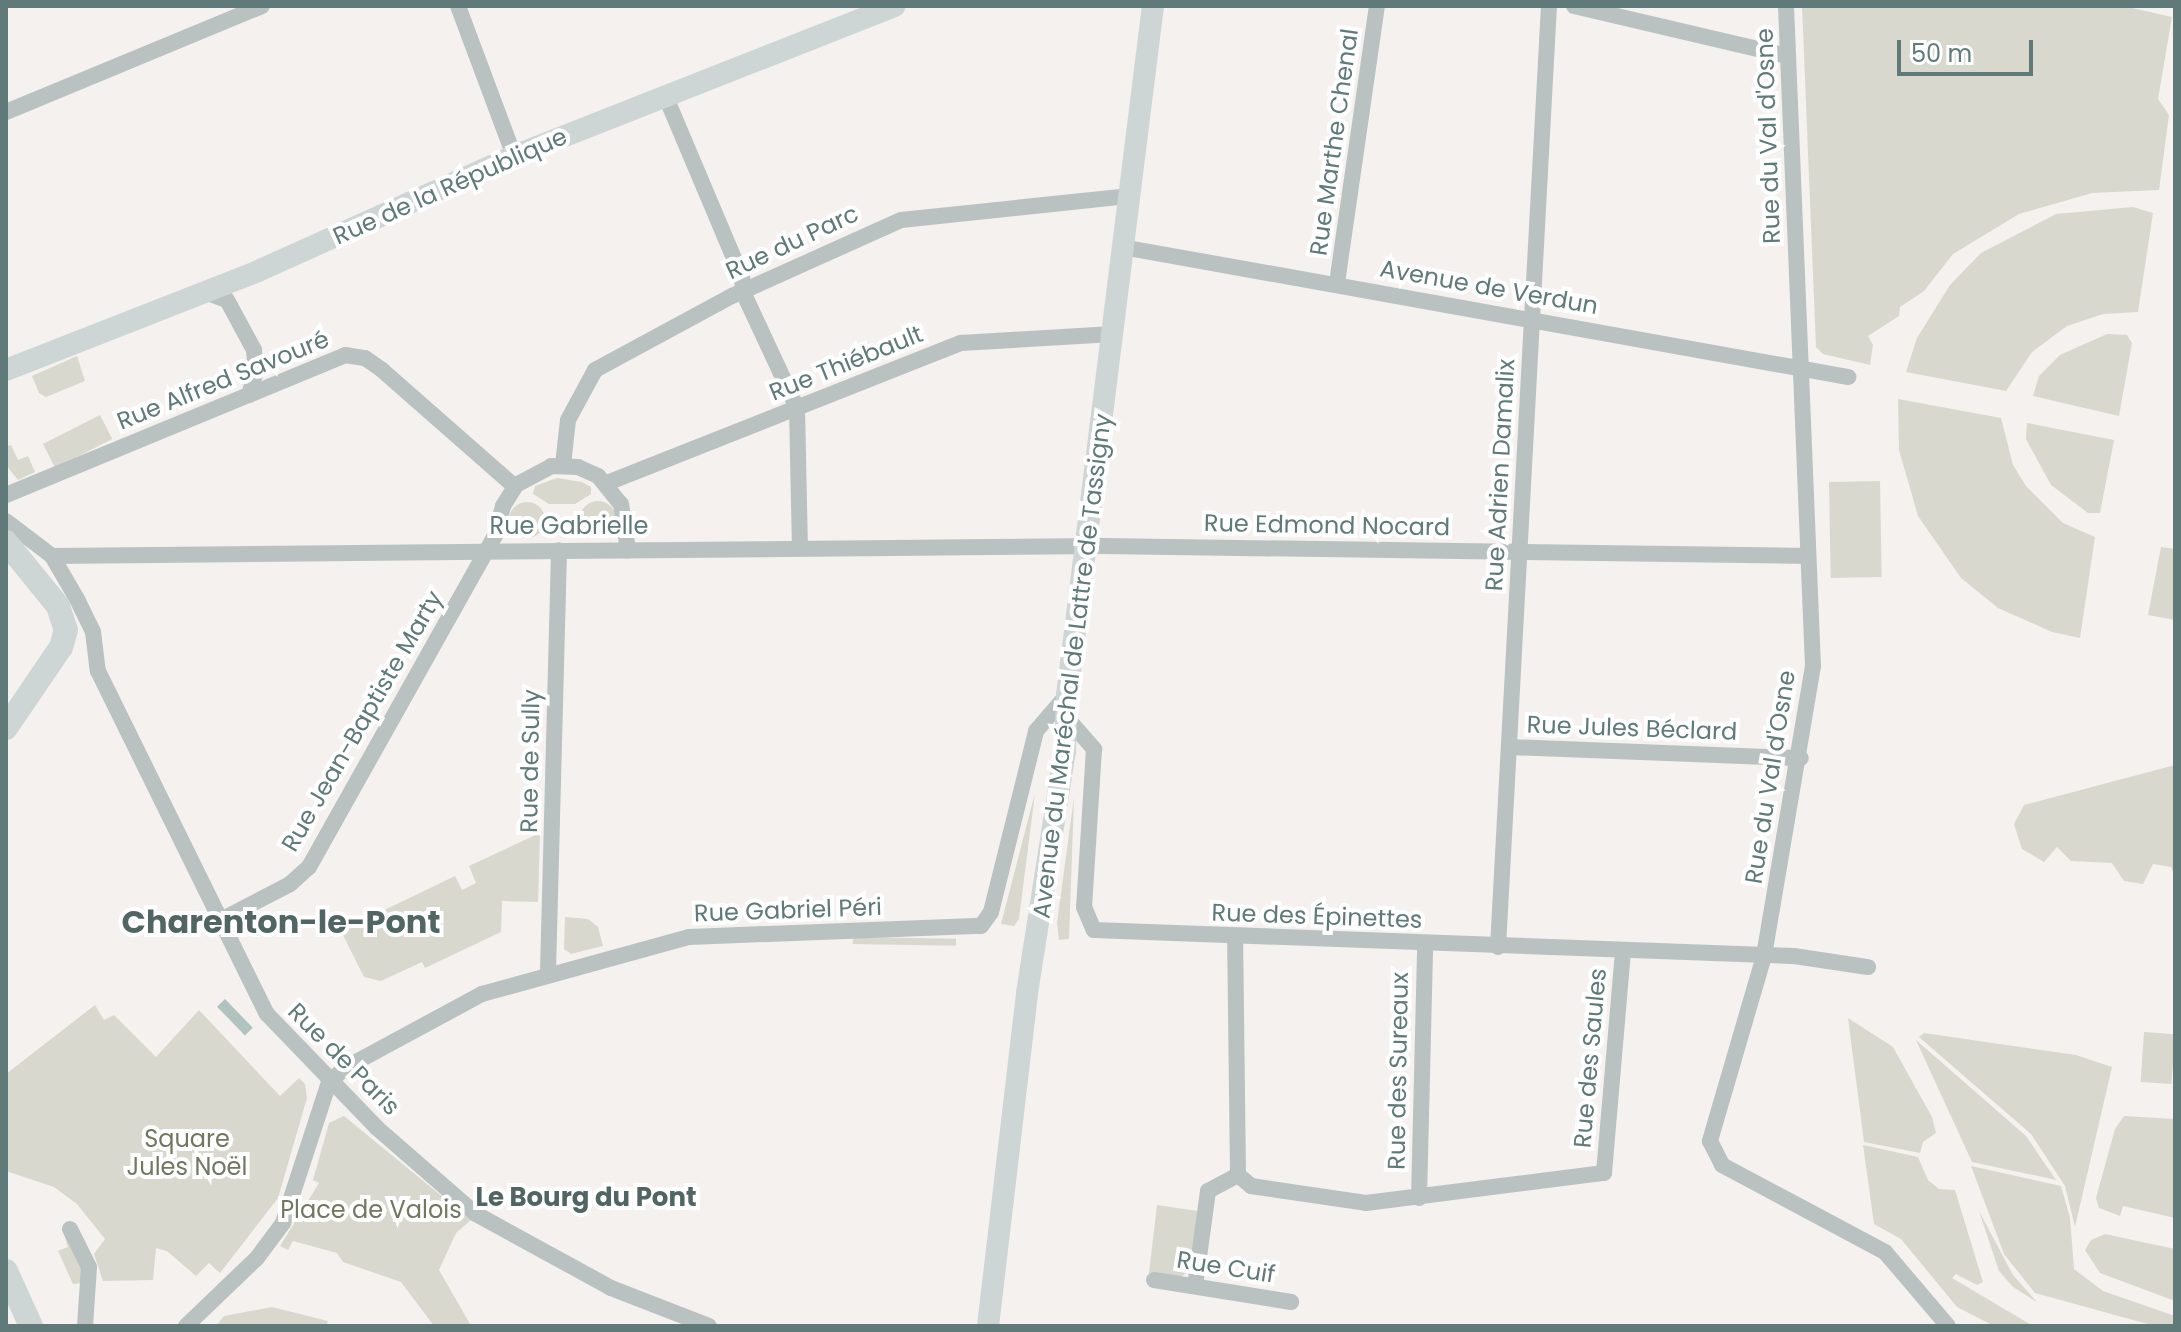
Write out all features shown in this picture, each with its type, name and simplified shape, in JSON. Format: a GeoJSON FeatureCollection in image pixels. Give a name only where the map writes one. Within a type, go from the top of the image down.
{"type":"FeatureCollection","features":[{"type":"Feature","properties":{"kind":"main road","name":"Rue de la République"},"geometry":{"type":"LineString","coordinates":[[6,368],[205,292],[514,156],[895,6]]}},
{"type":"Feature","properties":{"kind":"main road","name":"Avenue du Maréchal de Lattre de Tassigny"},"geometry":{"type":"LineString","coordinates":[[988,1326],[1027,993],[1041,922],[1153,6]]}},
{"type":"Feature","properties":{"kind":"main road"},"geometry":{"type":"LineString","coordinates":[[6,542],[58,606],[66,630],[61,647],[6,728]]}},
{"type":"Feature","properties":{"kind":"main road"},"geometry":{"type":"LineString","coordinates":[[6,1271],[31,1326]]}},
{"type":"Feature","properties":{"kind":"street"},"geometry":{"type":"LineString","coordinates":[[6,112],[262,6]]}},
{"type":"Feature","properties":{"kind":"street"},"geometry":{"type":"LineString","coordinates":[[458,6],[514,156]]}},
{"type":"Feature","properties":{"kind":"street","name":"Rue Marthe Chenal"},"geometry":{"type":"LineString","coordinates":[[1337,283],[1377,6]]}},
{"type":"Feature","properties":{"kind":"street","name":"Rue Adrien Damalix"},"geometry":{"type":"LineString","coordinates":[[1498,947],[1549,6]]}},
{"type":"Feature","properties":{"kind":"street"},"geometry":{"type":"LineString","coordinates":[[1574,6],[1788,56]]}},
{"type":"Feature","properties":{"kind":"street","name":"Rue du Val d'Osne"},"geometry":{"type":"LineString","coordinates":[[1786,6],[1813,666],[1801,758],[1764,956],[1711,1132],[1715,1158],[1885,1252],[1948,1326]]}},
{"type":"Feature","properties":{"kind":"street"},"geometry":{"type":"LineString","coordinates":[[665,95],[742,277],[743,292],[797,408],[800,548]]}},
{"type":"Feature","properties":{"kind":"street","name":"Rue du Parc"},"geometry":{"type":"LineString","coordinates":[[563,465],[568,420],[595,370],[743,292],[901,220],[1128,196]]}},
{"type":"Feature","properties":{"kind":"street","name":"Avenue de Verdun"},"geometry":{"type":"LineString","coordinates":[[1122,247],[1337,283],[1848,377]]}},
{"type":"Feature","properties":{"kind":"street"},"geometry":{"type":"LineString","coordinates":[[205,292],[231,305],[254,350],[256,371],[249,395]]}},
{"type":"Feature","properties":{"kind":"street","name":"Rue Thiébault"},"geometry":{"type":"LineString","coordinates":[[607,483],[961,343],[1113,334]]}},
{"type":"Feature","properties":{"kind":"street","name":"Rue Alfred Savouré"},"geometry":{"type":"LineString","coordinates":[[6,495],[345,355],[365,358],[515,487]]}},
{"type":"Feature","properties":{"kind":"street"},"geometry":{"type":"LineString","coordinates":[[515,487],[539,470],[563,465],[588,471],[607,483],[621,504],[628,550]]}},
{"type":"Feature","properties":{"kind":"street","name":"Rue Jean-Baptiste Marty"},"geometry":{"type":"LineString","coordinates":[[219,921],[290,884],[309,867],[486,551],[515,487]]}},
{"type":"Feature","properties":{"kind":"street","name":"Rue de Paris"},"geometry":{"type":"LineString","coordinates":[[6,521],[52,556],[93,632],[98,671],[267,1014],[329,1082],[476,1214],[611,1288],[709,1326]]}},
{"type":"Feature","properties":{"kind":"street","name":"Rue Edmond Nocard"},"geometry":{"type":"LineString","coordinates":[[1086,546],[1808,556]]}},
{"type":"Feature","properties":{"kind":"street","name":"Rue Gabrielle"},"geometry":{"type":"LineString","coordinates":[[52,556],[1086,546]]}},
{"type":"Feature","properties":{"kind":"street","name":"Rue de Sully"},"geometry":{"type":"LineString","coordinates":[[548,972],[559,550]]}},
{"type":"Feature","properties":{"kind":"street","name":"Rue des Épinettes"},"geometry":{"type":"LineString","coordinates":[[1067,706],[1094,749],[1087,921],[1094,930],[1764,956],[1868,967]]}},
{"type":"Feature","properties":{"kind":"street","name":"Rue Gabriel Péri"},"geometry":{"type":"LineString","coordinates":[[329,1082],[345,1068],[482,994],[548,972],[689,937],[733,932],[981,926],[991,912],[1036,731],[1067,706]]}},
{"type":"Feature","properties":{"kind":"street","name":"Rue Jules Béclard"},"geometry":{"type":"LineString","coordinates":[[1509,747],[1801,758]]}},
{"type":"Feature","properties":{"kind":"street"},"geometry":{"type":"LineString","coordinates":[[1235,937],[1238,1175],[1251,1186],[1366,1203],[1419,1198]]}},
{"type":"Feature","properties":{"kind":"street","name":"Rue des Sureaux"},"geometry":{"type":"LineString","coordinates":[[1419,1198],[1425,945]]}},
{"type":"Feature","properties":{"kind":"street","name":"Rue des Saules"},"geometry":{"type":"LineString","coordinates":[[1419,1198],[1604,1173],[1623,952]]}},
{"type":"Feature","properties":{"kind":"street"},"geometry":{"type":"LineString","coordinates":[[186,1326],[248,1267],[283,1223],[329,1082]]}},
{"type":"Feature","properties":{"kind":"street"},"geometry":{"type":"LineString","coordinates":[[1195,1286],[1208,1191],[1238,1175]]}},
{"type":"Feature","properties":{"kind":"street"},"geometry":{"type":"LineString","coordinates":[[70,1229],[89,1267],[85,1326]]}},
{"type":"Feature","properties":{"kind":"street","name":"Rue Cuif"},"geometry":{"type":"LineString","coordinates":[[1154,1280],[1291,1302]]}},
{"type":"Feature","properties":{"kind":"green space"},"geometry":{"type":"Polygon","coordinates":[[[1802,6],[2123,6],[2172,17],[2158,99],[2169,115],[2159,190],[2092,193],[2019,214],[1953,254],[1924,291],[1900,307],[1899,316],[1868,336],[1873,345],[1870,365],[1823,354],[1816,347],[1802,6]]]}},
{"type":"Feature","properties":{"kind":"green space"},"geometry":{"type":"Polygon","coordinates":[[[2133,207],[2153,213],[2138,312],[2103,314],[2067,326],[2032,352],[2006,391],[1906,372],[1917,338],[1950,285],[1981,253],[2056,214],[2133,207]]]}},
{"type":"Feature","properties":{"kind":"green space"},"geometry":{"type":"Polygon","coordinates":[[[2107,334],[2127,335],[2132,343],[2119,416],[2033,396],[2039,376],[2060,355],[2107,334]]]}},
{"type":"Feature","properties":{"kind":"green space"},"geometry":{"type":"Polygon","coordinates":[[[77,356],[85,381],[46,397],[39,393],[32,376],[77,356]]]}},
{"type":"Feature","properties":{"kind":"green space"},"geometry":{"type":"Polygon","coordinates":[[[1898,399],[2001,418],[2013,465],[2026,486],[2063,523],[2095,537],[2080,638],[2052,632],[1998,608],[1961,578],[1918,516],[1899,450],[1898,399]]]}},
{"type":"Feature","properties":{"kind":"green space"},"geometry":{"type":"Polygon","coordinates":[[[100,415],[112,439],[55,468],[43,444],[100,415]]]}},
{"type":"Feature","properties":{"kind":"green space"},"geometry":{"type":"Polygon","coordinates":[[[2027,423],[2114,440],[2100,513],[2088,513],[2051,485],[2026,439],[2027,423]]]}},
{"type":"Feature","properties":{"kind":"green space"},"geometry":{"type":"Polygon","coordinates":[[[11,445],[18,460],[28,456],[35,472],[18,480],[6,465],[6,447],[11,445]]]}},
{"type":"Feature","properties":{"kind":"green space"},"geometry":{"type":"Polygon","coordinates":[[[557,478],[582,482],[591,487],[591,494],[575,504],[549,504],[533,494],[535,486],[557,478]]]}},
{"type":"Feature","properties":{"kind":"green space"},"geometry":{"type":"Polygon","coordinates":[[[1880,481],[1882,577],[1831,578],[1829,482],[1880,481]]]}},
{"type":"Feature","properties":{"kind":"green space"},"geometry":{"type":"Polygon","coordinates":[[[598,501],[611,506],[616,519],[611,532],[598,537],[585,532],[580,519],[585,506],[598,501]]]}},
{"type":"Feature","properties":{"kind":"green space"},"geometry":{"type":"Polygon","coordinates":[[[527,502],[539,508],[545,520],[539,532],[527,538],[515,532],[509,520],[515,508],[527,502]]]}},
{"type":"Feature","properties":{"kind":"green space"},"geometry":{"type":"Polygon","coordinates":[[[2161,547],[2175,549],[2175,620],[2148,615],[2161,547]]]}},
{"type":"Feature","properties":{"kind":"green space"},"geometry":{"type":"Polygon","coordinates":[[[2175,765],[2175,876],[2171,867],[2153,864],[2143,884],[2124,881],[2112,863],[2071,861],[2057,847],[2044,862],[2022,849],[2014,824],[2024,805],[2175,765]]]}},
{"type":"Feature","properties":{"kind":"green space"},"geometry":{"type":"Polygon","coordinates":[[[1035,793],[1019,919],[1014,926],[1001,924],[1035,793]]]}},
{"type":"Feature","properties":{"kind":"green space"},"geometry":{"type":"Polygon","coordinates":[[[1074,797],[1069,939],[1059,940],[1057,923],[1074,797]]]}},
{"type":"Feature","properties":{"kind":"green space"},"geometry":{"type":"Polygon","coordinates":[[[540,833],[538,902],[502,901],[501,932],[425,968],[422,962],[381,981],[364,977],[341,931],[455,876],[462,890],[476,883],[469,866],[540,833]]]}},
{"type":"Feature","properties":{"kind":"green space"},"geometry":{"type":"Polygon","coordinates":[[[565,917],[588,919],[598,927],[603,946],[571,954],[564,949],[565,917]]]}},
{"type":"Feature","properties":{"kind":"green space"},"geometry":{"type":"Polygon","coordinates":[[[853,937],[956,939],[956,946],[853,944],[853,937]]]}},
{"type":"Feature","properties":{"kind":"green space","name":"Square Jules Noël"},"geometry":{"type":"Polygon","coordinates":[[[95,1005],[104,1020],[114,1015],[156,1057],[199,1010],[280,1096],[299,1078],[305,1084],[307,1098],[278,1198],[220,1273],[209,1263],[196,1276],[167,1251],[156,1248],[153,1280],[103,1281],[94,1254],[105,1239],[77,1204],[54,1187],[6,1171],[6,1074],[95,1005]]]}},
{"type":"Feature","properties":{"kind":"green space"},"geometry":{"type":"Polygon","coordinates":[[[1848,1018],[1893,1047],[1932,1117],[1936,1133],[1923,1142],[1920,1153],[1864,1142],[1848,1018]]]}},
{"type":"Feature","properties":{"kind":"green space"},"geometry":{"type":"Polygon","coordinates":[[[2144,1032],[2175,1034],[2171,1084],[2141,1082],[2144,1032]]]}},
{"type":"Feature","properties":{"kind":"green space"},"geometry":{"type":"Polygon","coordinates":[[[1924,1033],[2076,1055],[2112,1067],[2075,1227],[2065,1186],[2031,1134],[1919,1037],[1924,1033]]]}},
{"type":"Feature","properties":{"kind":"green space"},"geometry":{"type":"Polygon","coordinates":[[[1916,1040],[2026,1136],[2056,1180],[1972,1162],[1916,1040]]]}},
{"type":"Feature","properties":{"kind":"green space","name":"Place de Valois"},"geometry":{"type":"Polygon","coordinates":[[[344,1116],[471,1220],[456,1233],[439,1270],[470,1324],[434,1326],[401,1282],[343,1262],[337,1253],[293,1241],[288,1250],[280,1246],[319,1183],[313,1180],[329,1123],[344,1116]]]}},
{"type":"Feature","properties":{"kind":"green space"},"geometry":{"type":"Polygon","coordinates":[[[2124,1116],[2175,1119],[2175,1218],[2123,1206],[2120,1216],[2099,1208],[2096,1198],[2115,1129],[2124,1116]]]}},
{"type":"Feature","properties":{"kind":"green space"},"geometry":{"type":"Polygon","coordinates":[[[1863,1145],[1918,1157],[1928,1180],[1939,1189],[1955,1190],[1983,1282],[1977,1285],[1956,1274],[1952,1278],[2033,1326],[1994,1326],[1957,1307],[1901,1239],[1874,1224],[1863,1145]]]}},
{"type":"Feature","properties":{"kind":"green space"},"geometry":{"type":"Polygon","coordinates":[[[1971,1166],[2061,1186],[2070,1218],[2074,1269],[2103,1291],[2175,1316],[2175,1326],[2155,1326],[2035,1293],[2004,1254],[1971,1166]]]}},
{"type":"Feature","properties":{"kind":"green space"},"geometry":{"type":"Polygon","coordinates":[[[1157,1205],[1198,1211],[1190,1270],[1181,1277],[1149,1273],[1157,1205]]]}},
{"type":"Feature","properties":{"kind":"green space"},"geometry":{"type":"Polygon","coordinates":[[[1979,1211],[2013,1275],[2037,1302],[2013,1287],[1999,1271],[1979,1211]]]}},
{"type":"Feature","properties":{"kind":"green space"},"geometry":{"type":"Polygon","coordinates":[[[64,1233],[79,1252],[83,1283],[73,1284],[58,1251],[68,1247],[64,1233]]]}},
{"type":"Feature","properties":{"kind":"green space"},"geometry":{"type":"Polygon","coordinates":[[[2105,1234],[2175,1249],[2175,1301],[2100,1273],[2085,1250],[2091,1240],[2105,1234]]]}},
{"type":"Feature","properties":{"kind":"green space"},"geometry":{"type":"Polygon","coordinates":[[[272,1307],[328,1321],[326,1326],[216,1326],[224,1316],[272,1307]]]}},
{"type":"Feature","properties":{"kind":"shaded area"},"geometry":{"type":"Polygon","coordinates":[[[225,999],[253,1028],[245,1035],[217,1007],[225,999]]]}},
{"type":"Feature","properties":{"kind":"district","name":"Charenton-le-Pont"},"geometry":{"type":"Point","coordinates":[281,922]}},
{"type":"Feature","properties":{"kind":"district","name":"Le Bourg du Pont"},"geometry":{"type":"Point","coordinates":[586,1198]}}]}
